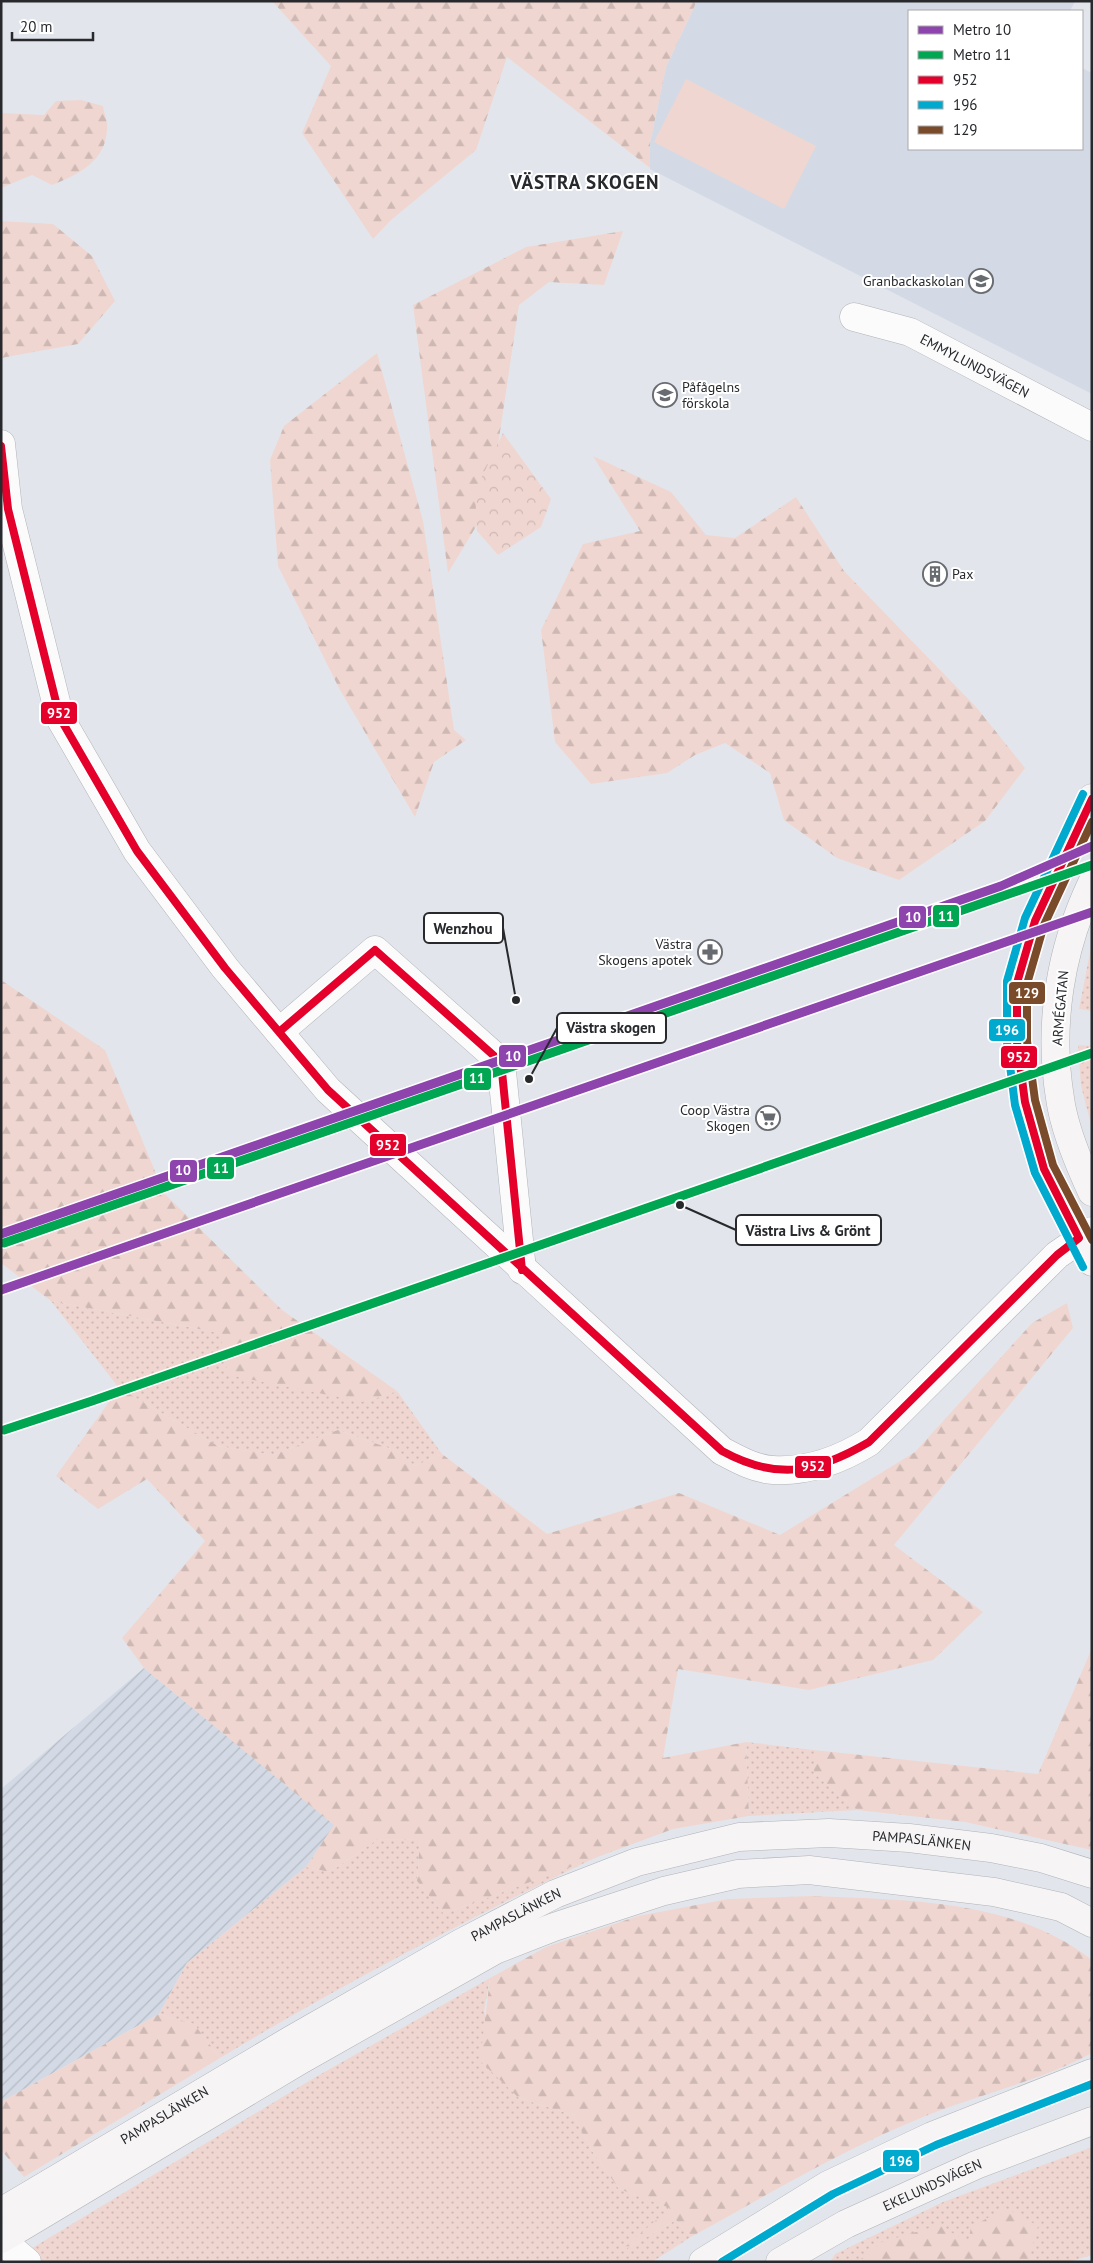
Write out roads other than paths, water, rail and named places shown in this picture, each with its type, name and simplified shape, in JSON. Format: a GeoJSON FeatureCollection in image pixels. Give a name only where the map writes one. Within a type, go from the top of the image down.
{"type":"FeatureCollection","features":[{"type":"Feature","properties":{"kind":"main road"},"geometry":{"type":"LineString","coordinates":[[1092,798],[1035,921],[1017,983],[1017,1042],[1025,1102],[1044,1169],[1086,1234],[1092,1262]]}},
{"type":"Feature","properties":{"kind":"main road","name":"ARMÉGATAN"},"geometry":{"type":"LineString","coordinates":[[1092,883],[1083,900],[1060,973],[1054,1034],[1060,1100],[1080,1165],[1092,1192]]}},
{"type":"Feature","properties":{"kind":"main road","name":"PAMPASLÄNKEN"},"geometry":{"type":"LineString","coordinates":[[1,2240],[461,1943],[556,1894],[637,1862],[739,1837],[829,1833],[909,1838],[991,1848],[1041,1858],[1092,1874]]}},
{"type":"Feature","properties":{"kind":"main road","name":"PAMPASLÄNKEN"},"geometry":{"type":"LineString","coordinates":[[1,2212],[297,2050],[494,1950],[554,1926],[664,1890],[738,1874],[809,1870],[994,1892],[1061,1907],[1092,1923]]}},
{"type":"Feature","properties":{"kind":"main road"},"geometry":{"type":"LineString","coordinates":[[702,2262],[828,2185],[932,2136],[1092,2073]]}},
{"type":"Feature","properties":{"kind":"main road","name":"EKELUNDSVÄGEN"},"geometry":{"type":"LineString","coordinates":[[780,2262],[846,2224],[959,2173],[1092,2122]]}},
{"type":"Feature","properties":{"kind":"street","name":"EMMYLUNDSVÄGEN"},"geometry":{"type":"LineString","coordinates":[[854,317],[910,332],[1092,427]]}},
{"type":"Feature","properties":{"kind":"street"},"geometry":{"type":"LineString","coordinates":[[1,444],[8,509],[60,718],[137,850],[225,968],[328,1090],[522,1270],[722,1451],[745,1462],[772,1470],[829,1462],[850,1454],[869,1442],[1057,1255],[1086,1234]]}},
{"type":"Feature","properties":{"kind":"street"},"geometry":{"type":"LineString","coordinates":[[279,1032],[375,950],[500,1062],[522,1270]]}},
{"type":"Feature","properties":{"kind":"street"},"geometry":{"type":"LineString","coordinates":[[1,2240],[27,2262]]}},
{"type":"Feature","properties":{"kind":"metro line","name":"10"},"geometry":{"type":"LineString","coordinates":[[1,1234],[1001,886],[1092,846]]}},
{"type":"Feature","properties":{"kind":"metro line","name":"11"},"geometry":{"type":"LineString","coordinates":[[4,1243],[1092,865]]}},
{"type":"Feature","properties":{"kind":"metro line","name":"10"},"geometry":{"type":"LineString","coordinates":[[1,1290],[1092,912]]}},
{"type":"Feature","properties":{"kind":"metro line","name":"11"},"geometry":{"type":"LineString","coordinates":[[4,1430],[1092,1053]]}},
{"type":"Feature","properties":{"kind":"place","name":"Granbackaskolan"},"geometry":{"type":"Point","coordinates":[981,281]}},
{"type":"Feature","properties":{"kind":"place","name":"Påfågelns förskola"},"geometry":{"type":"Point","coordinates":[665,395]}},
{"type":"Feature","properties":{"kind":"place","name":"Pax"},"geometry":{"type":"Point","coordinates":[935,574]}},
{"type":"Feature","properties":{"kind":"place","name":"Västra Skogens apotek"},"geometry":{"type":"Point","coordinates":[710,952]}},
{"type":"Feature","properties":{"kind":"place","name":"Wenzhou"},"geometry":{"type":"Point","coordinates":[516,1000]}},
{"type":"Feature","properties":{"kind":"place","name":"Västra skogen"},"geometry":{"type":"Point","coordinates":[529,1079]}},
{"type":"Feature","properties":{"kind":"place","name":"Coop Västra Skogen"},"geometry":{"type":"Point","coordinates":[768,1118]}},
{"type":"Feature","properties":{"kind":"place","name":"Västra Livs & Grönt"},"geometry":{"type":"Point","coordinates":[680,1205]}},
{"type":"Feature","properties":{"kind":"district","name":"VÄSTRA SKOGEN"},"geometry":{"type":"Point","coordinates":[585,182]}}]}
